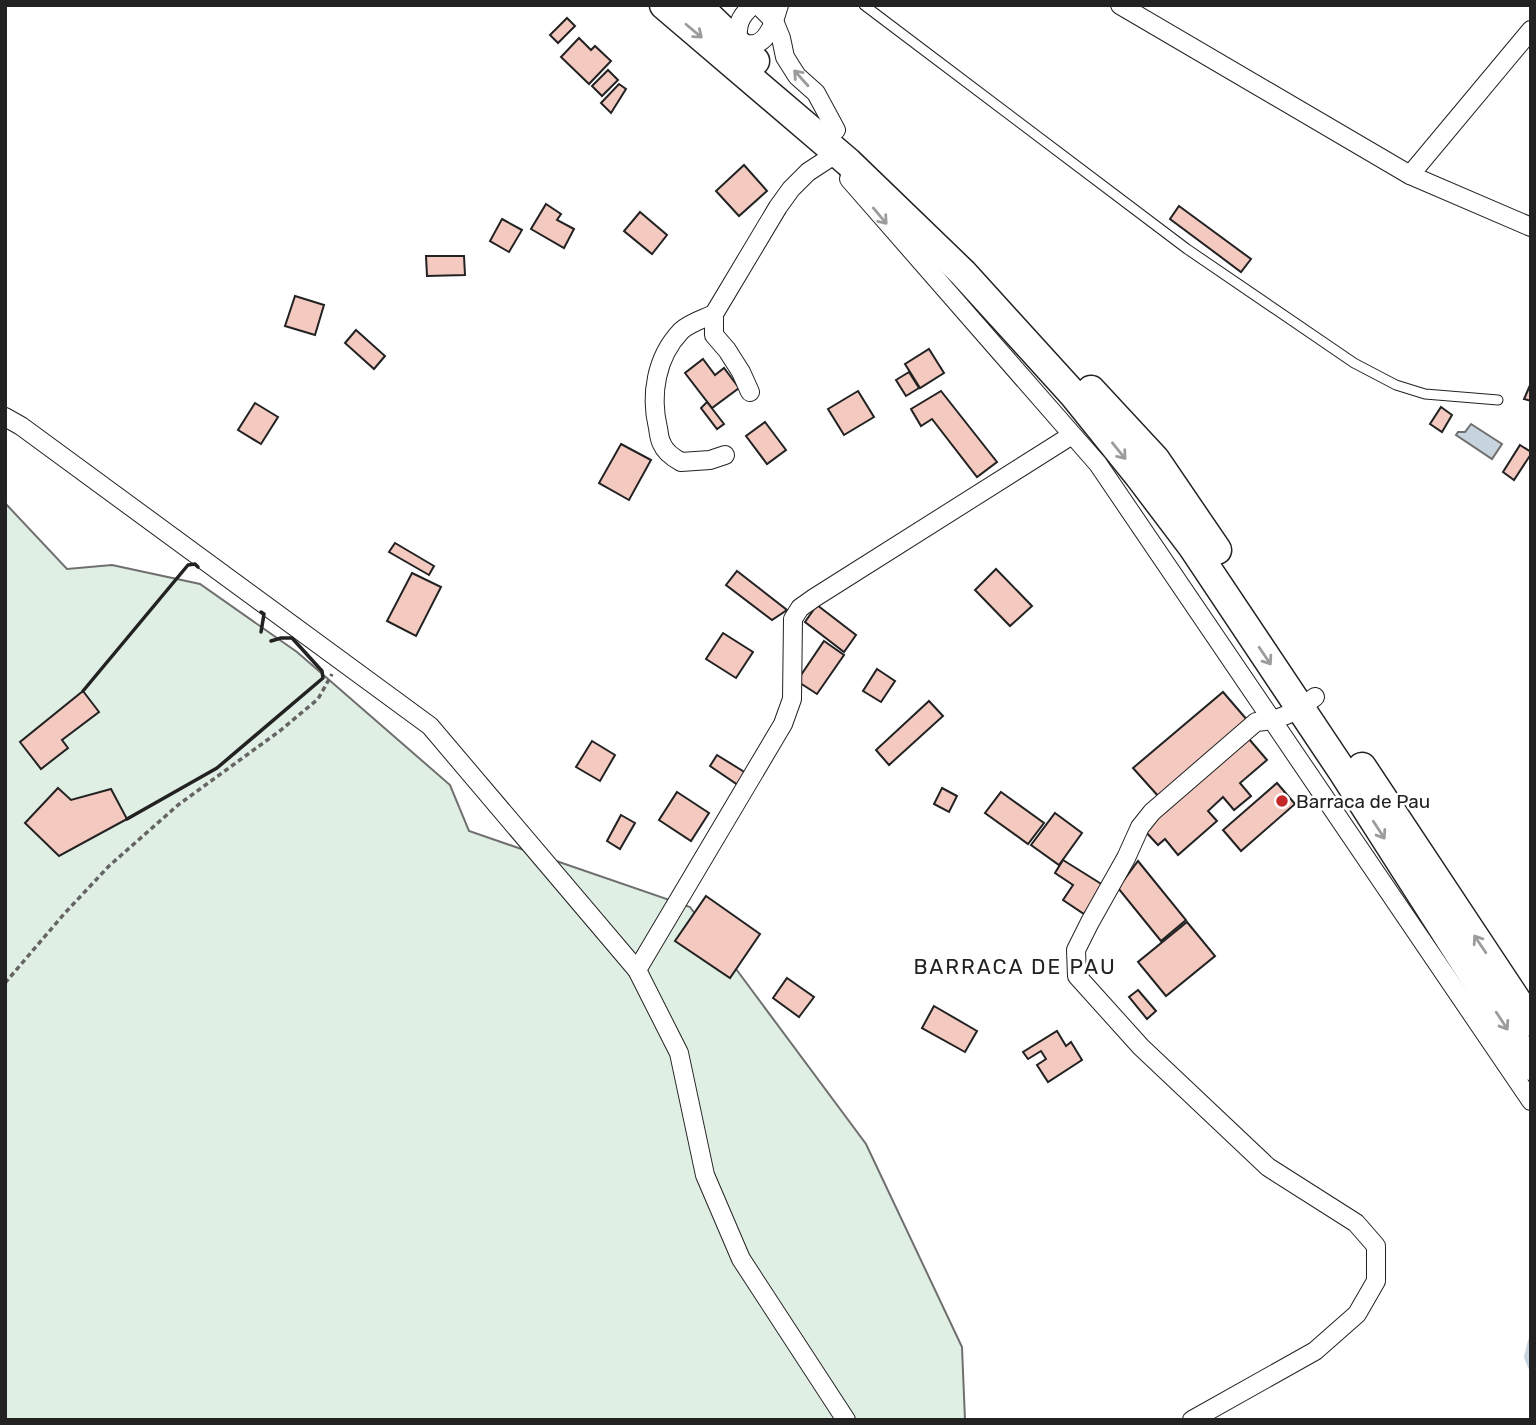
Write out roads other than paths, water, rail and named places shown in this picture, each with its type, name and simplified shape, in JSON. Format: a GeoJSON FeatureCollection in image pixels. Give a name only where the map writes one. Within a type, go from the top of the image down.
{"type":"FeatureCollection","features":[{"type":"Feature","properties":{"kind":"main road"},"geometry":{"type":"LineString","coordinates":[[664,5],[786,90],[920,207],[1155,459],[1308,702],[1350,783],[1531,1066]]}},
{"type":"Feature","properties":{"kind":"main road"},"geometry":{"type":"LineString","coordinates":[[697,5],[731,50],[786,110],[848,162],[963,274],[1073,394],[1139,476],[1308,702],[1531,1022]]}},
{"type":"Feature","properties":{"kind":"street"},"geometry":{"type":"LineString","coordinates":[[731,50],[741,15],[755,5],[776,13]]}},
{"type":"Feature","properties":{"kind":"street"},"geometry":{"type":"LineString","coordinates":[[1120,5],[1410,175],[1531,227]]}},
{"type":"Feature","properties":{"kind":"street"},"geometry":{"type":"LineString","coordinates":[[731,50],[755,44],[766,37],[776,13]]}},
{"type":"Feature","properties":{"kind":"street"},"geometry":{"type":"LineString","coordinates":[[776,13],[785,57],[797,76],[816,93],[835,130]]}},
{"type":"Feature","properties":{"kind":"street"},"geometry":{"type":"LineString","coordinates":[[1410,175],[1531,30]]}},
{"type":"Feature","properties":{"kind":"street"},"geometry":{"type":"LineString","coordinates":[[786,110],[831,157],[1098,464],[1531,1101]]}},
{"type":"Feature","properties":{"kind":"street"},"geometry":{"type":"LineString","coordinates":[[750,392],[741,372],[714,335],[714,314],[778,206],[808,172],[831,157]]}},
{"type":"Feature","properties":{"kind":"street"},"geometry":{"type":"LineString","coordinates":[[714,314],[682,329],[659,369],[653,392],[662,445],[671,455],[681,462],[710,460],[725,455]]}},
{"type":"Feature","properties":{"kind":"street"},"geometry":{"type":"LineString","coordinates":[[5,417],[21,426],[430,726],[637,970],[679,1053],[705,1175],[741,1259],[846,1420]]}},
{"type":"Feature","properties":{"kind":"street"},"geometry":{"type":"LineString","coordinates":[[637,970],[783,724],[792,699],[793,618],[800,608],[1072,435]]}},
{"type":"Feature","properties":{"kind":"street"},"geometry":{"type":"LineString","coordinates":[[1192,1420],[1315,1351],[1357,1314],[1376,1280],[1376,1247],[1356,1223],[1268,1167],[1142,1047],[1077,976],[1076,950],[1140,827],[1152,812],[1256,722],[1273,721],[1308,702]]}},
{"type":"Feature","properties":{"kind":"lane"},"geometry":{"type":"LineString","coordinates":[[864,5],[1187,249],[1354,363],[1396,385],[1425,394],[1498,400]]}},
{"type":"Feature","properties":{"kind":"waterway"},"geometry":{"type":"LineString","coordinates":[[1531,1341],[1527,1357],[1531,1367]]}},
{"type":"Feature","properties":{"kind":"place","name":"Barraca de Pau"},"geometry":{"type":"Point","coordinates":[1282,801]}},
{"type":"Feature","properties":{"kind":"district","name":"BARRACA DE PAU"},"geometry":{"type":"Point","coordinates":[1015,966]}}]}
